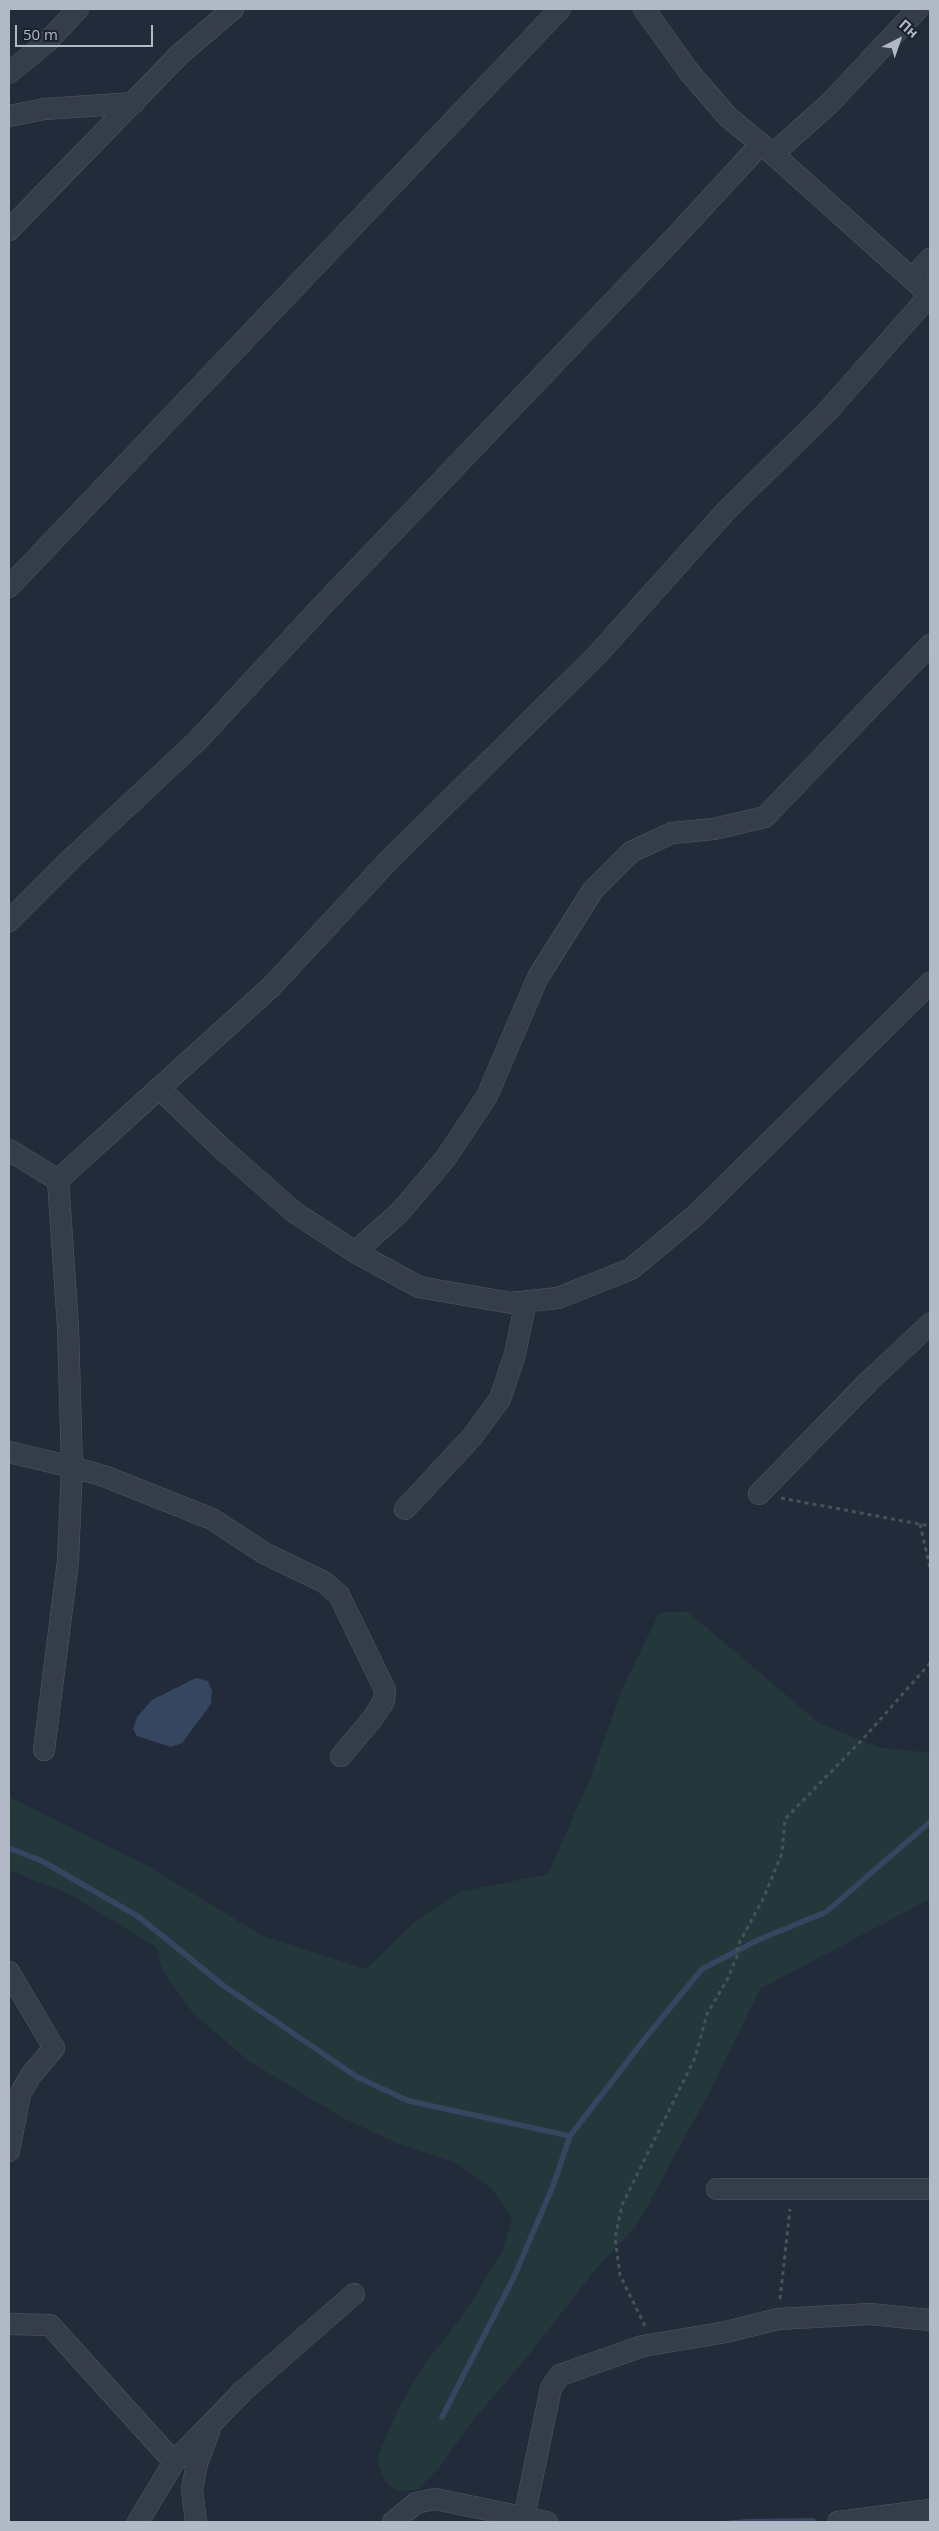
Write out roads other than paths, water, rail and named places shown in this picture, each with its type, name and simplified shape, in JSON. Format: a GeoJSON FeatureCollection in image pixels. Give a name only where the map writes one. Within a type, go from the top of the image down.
{"type":"FeatureCollection","features":[{"type":"Feature","properties":{"kind":"street"},"geometry":{"type":"LineString","coordinates":[[9,73],[47,42],[78,9]]}},
{"type":"Feature","properties":{"kind":"street"},"geometry":{"type":"LineString","coordinates":[[9,230],[180,54],[233,9]]}},
{"type":"Feature","properties":{"kind":"street"},"geometry":{"type":"LineString","coordinates":[[9,587],[560,9]]}},
{"type":"Feature","properties":{"kind":"street"},"geometry":{"type":"LineString","coordinates":[[58,1180],[272,986],[390,859],[597,655],[726,511],[826,413],[930,295],[728,117],[690,73],[644,9]]}},
{"type":"Feature","properties":{"kind":"street"},"geometry":{"type":"LineString","coordinates":[[9,921],[71,859],[197,740],[322,605],[676,236],[766,149],[830,103],[918,9]]}},
{"type":"Feature","properties":{"kind":"street"},"geometry":{"type":"LineString","coordinates":[[9,116],[45,109],[134,103]]}},
{"type":"Feature","properties":{"kind":"street"},"geometry":{"type":"LineString","coordinates":[[912,279],[930,259]]}},
{"type":"Feature","properties":{"kind":"street"},"geometry":{"type":"LineString","coordinates":[[355,1252],[400,1212],[445,1159],[486,1096],[538,977],[593,890],[630,852],[672,833],[714,829],[765,817],[930,645]]}},
{"type":"Feature","properties":{"kind":"street"},"geometry":{"type":"LineString","coordinates":[[159,1088],[219,1146],[294,1212],[355,1252],[420,1287],[511,1303],[558,1298],[631,1269],[696,1214],[930,983]]}},
{"type":"Feature","properties":{"kind":"street"},"geometry":{"type":"LineString","coordinates":[[9,1150],[58,1180]]}},
{"type":"Feature","properties":{"kind":"street"},"geometry":{"type":"LineString","coordinates":[[44,1750],[68,1561],[72,1467],[68,1326],[58,1180]]}},
{"type":"Feature","properties":{"kind":"street"},"geometry":{"type":"LineString","coordinates":[[405,1509],[472,1437],[500,1399],[515,1354],[526,1302]]}},
{"type":"Feature","properties":{"kind":"street"},"geometry":{"type":"LineString","coordinates":[[759,1494],[869,1381],[930,1324]]}},
{"type":"Feature","properties":{"kind":"street"},"geometry":{"type":"LineString","coordinates":[[9,1452],[104,1476],[212,1519],[264,1553],[324,1582],[339,1595],[385,1690],[384,1701],[373,1718],[341,1756]]}},
{"type":"Feature","properties":{"kind":"street"},"geometry":{"type":"LineString","coordinates":[[9,1972],[54,2048],[31,2076],[20,2094],[9,2151]]}},
{"type":"Feature","properties":{"kind":"street"},"geometry":{"type":"LineString","coordinates":[[716,2189],[930,2189]]}},
{"type":"Feature","properties":{"kind":"street"},"geometry":{"type":"LineString","coordinates":[[138,2522],[174,2462],[243,2391],[354,2294]]}},
{"type":"Feature","properties":{"kind":"street"},"geometry":{"type":"LineString","coordinates":[[524,2520],[551,2388],[560,2375],[643,2346],[726,2332],[778,2320],[870,2314],[930,2320]]}},
{"type":"Feature","properties":{"kind":"street"},"geometry":{"type":"LineString","coordinates":[[9,2324],[50,2325],[174,2462]]}},
{"type":"Feature","properties":{"kind":"street"},"geometry":{"type":"LineString","coordinates":[[196,2522],[192,2488],[197,2464],[211,2425]]}},
{"type":"Feature","properties":{"kind":"street"},"geometry":{"type":"LineString","coordinates":[[393,2522],[416,2503],[435,2499],[524,2520],[546,2522]]}},
{"type":"Feature","properties":{"kind":"street"},"geometry":{"type":"LineString","coordinates":[[838,2522],[930,2510]]}},
{"type":"Feature","properties":{"kind":"water"},"geometry":{"type":"Polygon","coordinates":[[[196,1678],[208,1681],[212,1691],[211,1704],[182,1743],[171,1747],[137,1736],[133,1729],[137,1717],[152,1700],[196,1678]]]}},
{"type":"Feature","properties":{"kind":"water"},"geometry":{"type":"Polygon","coordinates":[[[815,2518],[816,2522],[724,2521],[746,2519],[815,2518]]]}},
{"type":"Feature","properties":{"kind":"waterway"},"geometry":{"type":"LineString","coordinates":[[442,2417],[513,2279],[553,2186],[570,2136],[647,2036],[702,1969],[758,1940],[826,1912],[930,1822]]}},
{"type":"Feature","properties":{"kind":"waterway"},"geometry":{"type":"LineString","coordinates":[[9,1848],[42,1861],[139,1917],[224,1986],[357,2077],[409,2101],[570,2136]]}}]}
